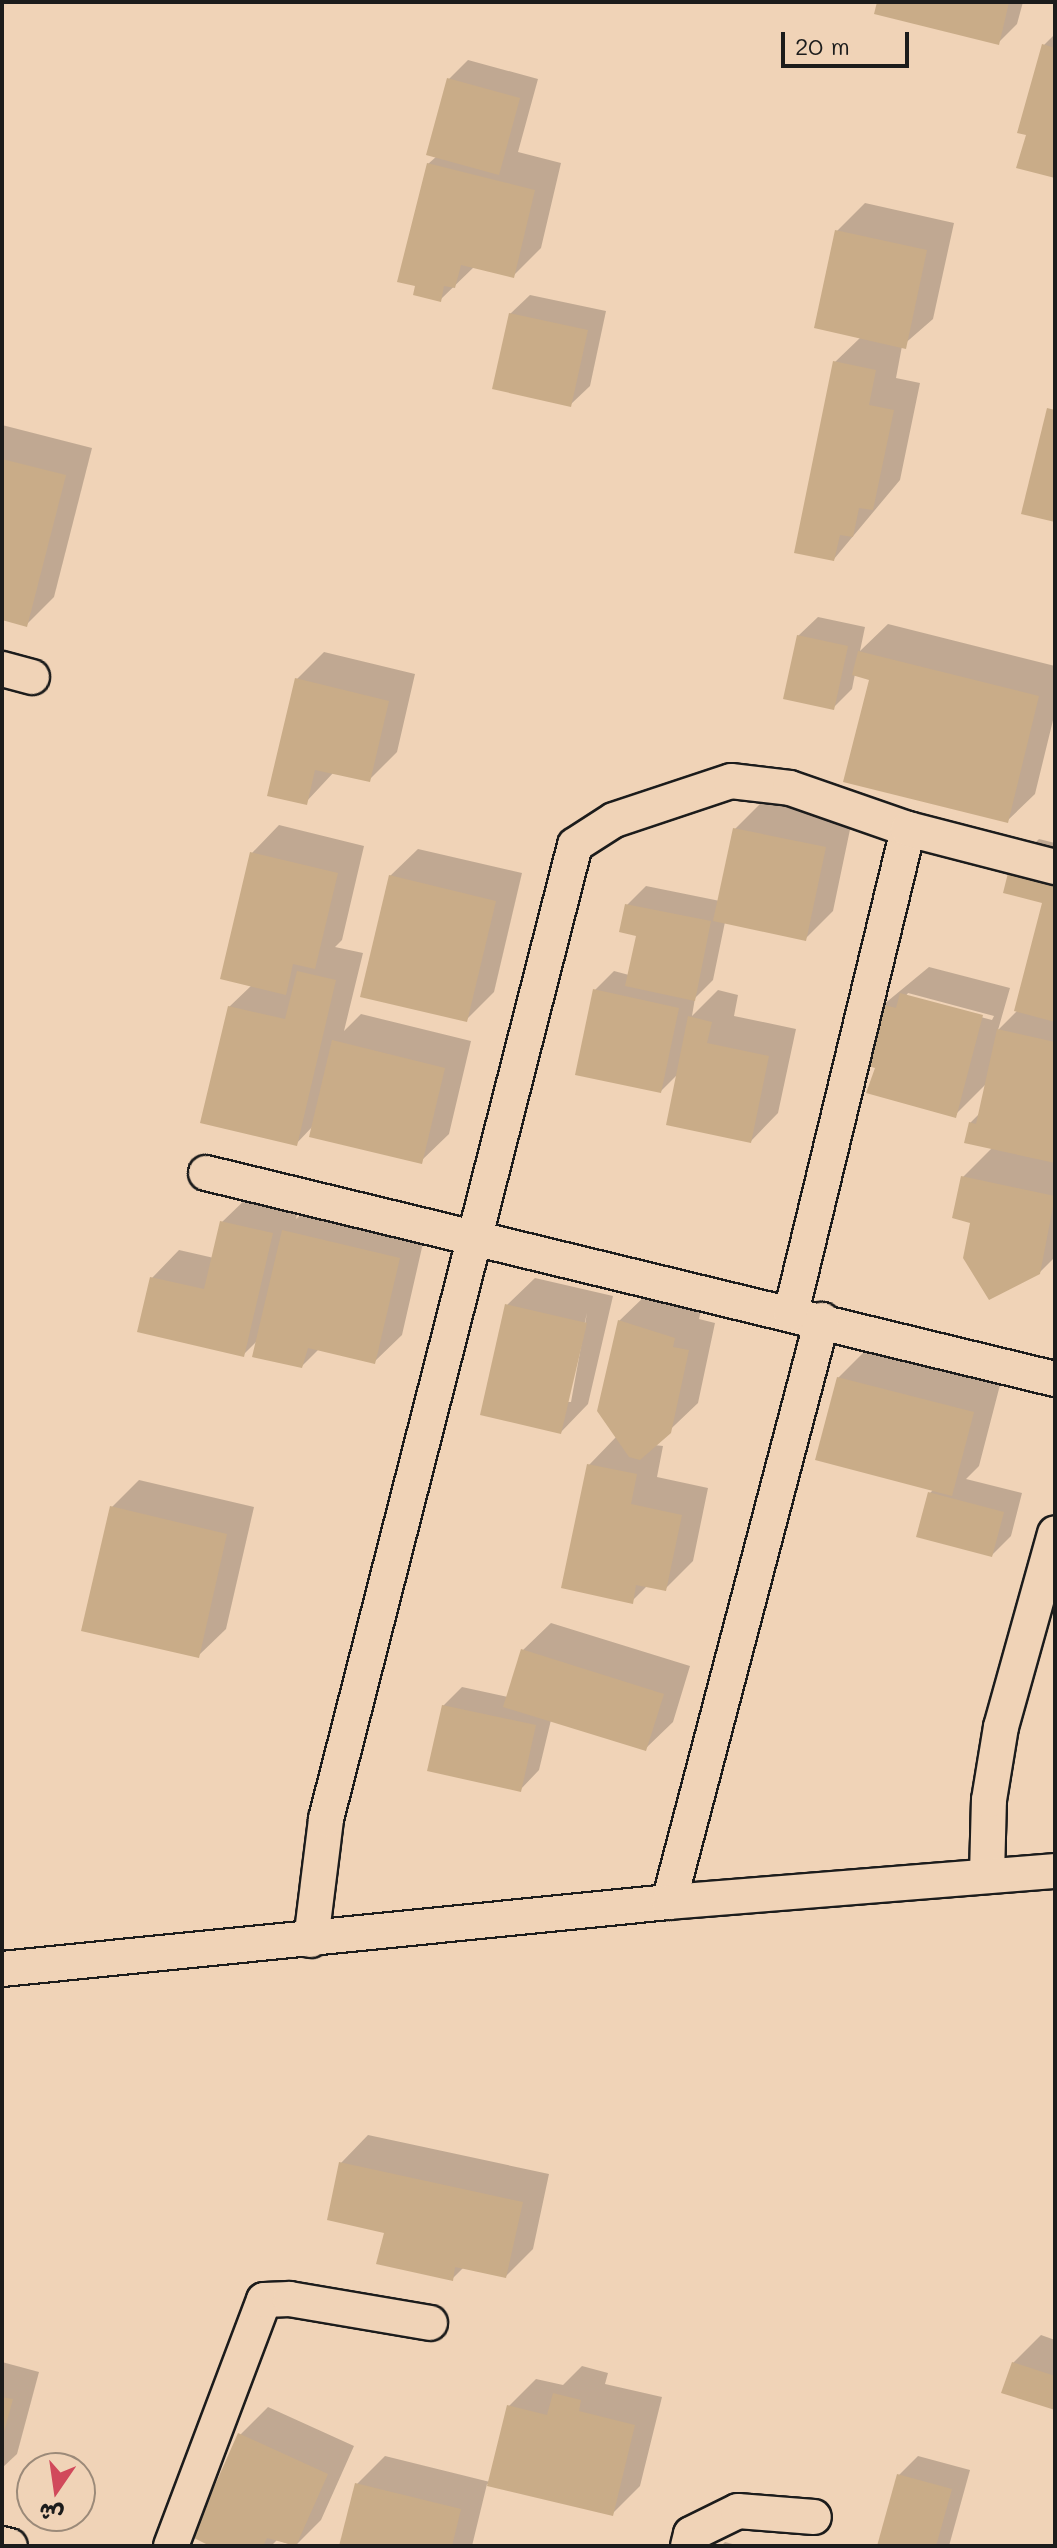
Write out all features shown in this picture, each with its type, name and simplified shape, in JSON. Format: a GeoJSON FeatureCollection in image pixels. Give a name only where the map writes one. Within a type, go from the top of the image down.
{"type":"FeatureCollection","features":[{"type":"Feature","properties":{"kind":"street"},"geometry":{"type":"LineString","coordinates":[[311,1940],[326,1819],[478,1238],[575,845],[614,820],[731,781],[790,788],[908,829],[1055,867]]}},
{"type":"Feature","properties":{"kind":"street"},"geometry":{"type":"LineString","coordinates":[[669,1902],[806,1316],[908,829]]}},
{"type":"Feature","properties":{"kind":"street"},"geometry":{"type":"LineString","coordinates":[[206,1173],[806,1316],[1055,1379]]}},
{"type":"Feature","properties":{"kind":"street"},"geometry":{"type":"LineString","coordinates":[[987,1875],[989,1800],[1001,1727],[1055,1533]]}},
{"type":"Feature","properties":{"kind":"street"},"geometry":{"type":"LineString","coordinates":[[2,1969],[669,1902],[1055,1871]]}},
{"type":"Feature","properties":{"kind":"street"},"geometry":{"type":"LineString","coordinates":[[171,2546],[264,2300],[290,2299],[430,2323]]}},
{"type":"Feature","properties":{"kind":"street"},"geometry":{"type":"LineString","coordinates":[[688,2546],[691,2534],[738,2511],[814,2517]]}},
{"type":"Feature","properties":{"kind":"street"},"geometry":{"type":"LineString","coordinates":[[2,2544],[10,2546]]}},
{"type":"Feature","properties":{"kind":"building"},"geometry":{"type":"Polygon","coordinates":[[[877,2],[1009,2],[999,45],[874,14],[877,2]]]}},
{"type":"Feature","properties":{"kind":"building"},"geometry":{"type":"Polygon","coordinates":[[[1042,44],[1055,48],[1055,178],[1016,168],[1026,135],[1017,133],[1042,44]]]}},
{"type":"Feature","properties":{"kind":"building"},"geometry":{"type":"Polygon","coordinates":[[[447,78],[520,98],[499,175],[426,155],[447,78]]]}},
{"type":"Feature","properties":{"kind":"building"},"geometry":{"type":"Polygon","coordinates":[[[427,163],[535,190],[514,278],[461,265],[455,288],[444,286],[441,302],[413,295],[415,286],[397,282],[427,163]]]}},
{"type":"Feature","properties":{"kind":"building"},"geometry":{"type":"Polygon","coordinates":[[[835,230],[927,250],[906,349],[814,328],[835,230]]]}},
{"type":"Feature","properties":{"kind":"building"},"geometry":{"type":"Polygon","coordinates":[[[509,313],[588,330],[571,407],[492,389],[509,313]]]}},
{"type":"Feature","properties":{"kind":"building"},"geometry":{"type":"Polygon","coordinates":[[[833,361],[876,370],[869,405],[894,410],[873,510],[859,508],[853,537],[840,535],[834,561],[794,553],[833,361]]]}},
{"type":"Feature","properties":{"kind":"building"},"geometry":{"type":"Polygon","coordinates":[[[1047,408],[1055,410],[1055,522],[1021,514],[1047,408]]]}},
{"type":"Feature","properties":{"kind":"building"},"geometry":{"type":"Polygon","coordinates":[[[2,459],[66,475],[27,627],[2,620],[2,459]]]}},
{"type":"Feature","properties":{"kind":"building"},"geometry":{"type":"Polygon","coordinates":[[[797,635],[848,646],[834,710],[783,699],[797,635]]]}},
{"type":"Feature","properties":{"kind":"building"},"geometry":{"type":"Polygon","coordinates":[[[858,651],[1039,696],[1008,823],[843,782],[869,680],[852,675],[858,651]]]}},
{"type":"Feature","properties":{"kind":"building"},"geometry":{"type":"Polygon","coordinates":[[[295,678],[389,701],[370,782],[315,770],[307,805],[267,796],[295,678]]]}},
{"type":"Feature","properties":{"kind":"building"},"geometry":{"type":"Polygon","coordinates":[[[733,828],[826,847],[806,941],[713,921],[733,828]]]}},
{"type":"Feature","properties":{"kind":"building"},"geometry":{"type":"Polygon","coordinates":[[[250,852],[338,873],[315,969],[293,964],[286,995],[220,979],[250,852]]]}},
{"type":"Feature","properties":{"kind":"building"},"geometry":{"type":"Polygon","coordinates":[[[1010,865],[1055,877],[1055,1022],[1014,1011],[1042,903],[1003,893],[1010,865]]]}},
{"type":"Feature","properties":{"kind":"building"},"geometry":{"type":"Polygon","coordinates":[[[389,875],[496,901],[467,1022],[360,997],[389,875]]]}},
{"type":"Feature","properties":{"kind":"building"},"geometry":{"type":"Polygon","coordinates":[[[625,904],[711,921],[695,1001],[625,986],[636,936],[619,932],[625,904]]]}},
{"type":"Feature","properties":{"kind":"building"},"geometry":{"type":"Polygon","coordinates":[[[297,971],[336,980],[297,1146],[200,1123],[228,1006],[285,1019],[297,971]]]}},
{"type":"Feature","properties":{"kind":"building"},"geometry":{"type":"Polygon","coordinates":[[[593,989],[679,1008],[661,1093],[575,1075],[593,989]]]}},
{"type":"Feature","properties":{"kind":"building"},"geometry":{"type":"Polygon","coordinates":[[[900,993],[983,1015],[956,1118],[866,1093],[875,1068],[865,1065],[881,1004],[896,1008],[900,993]]]}},
{"type":"Feature","properties":{"kind":"building"},"geometry":{"type":"Polygon","coordinates":[[[688,1016],[712,1022],[707,1043],[769,1056],[751,1143],[666,1125],[688,1016]]]}},
{"type":"Feature","properties":{"kind":"building"},"geometry":{"type":"Polygon","coordinates":[[[997,1029],[1055,1042],[1055,1163],[964,1143],[969,1122],[976,1124],[997,1029]]]}},
{"type":"Feature","properties":{"kind":"building"},"geometry":{"type":"Polygon","coordinates":[[[332,1040],[445,1068],[422,1164],[309,1137],[332,1040]]]}},
{"type":"Feature","properties":{"kind":"building"},"geometry":{"type":"Polygon","coordinates":[[[961,1176],[1055,1196],[1040,1274],[989,1300],[963,1258],[970,1223],[952,1218],[961,1176]]]}},
{"type":"Feature","properties":{"kind":"building"},"geometry":{"type":"Polygon","coordinates":[[[220,1221],[273,1233],[244,1357],[137,1332],[150,1277],[204,1289],[220,1221]]]}},
{"type":"Feature","properties":{"kind":"building"},"geometry":{"type":"Polygon","coordinates":[[[282,1230],[400,1258],[375,1364],[308,1348],[302,1368],[252,1357],[282,1230]]]}},
{"type":"Feature","properties":{"kind":"building"},"geometry":{"type":"Polygon","coordinates":[[[505,1304],[587,1323],[561,1434],[480,1415],[505,1304]]]}},
{"type":"Feature","properties":{"kind":"building"},"geometry":{"type":"Polygon","coordinates":[[[618,1320],[675,1338],[673,1347],[689,1350],[671,1433],[640,1460],[629,1457],[597,1411],[618,1320]]]}},
{"type":"Feature","properties":{"kind":"building"},"geometry":{"type":"Polygon","coordinates":[[[837,1377],[974,1412],[952,1496],[815,1460],[837,1377]]]}},
{"type":"Feature","properties":{"kind":"building"},"geometry":{"type":"Polygon","coordinates":[[[587,1464],[637,1474],[631,1504],[682,1515],[666,1591],[636,1585],[633,1604],[561,1588],[587,1464]]]}},
{"type":"Feature","properties":{"kind":"building"},"geometry":{"type":"Polygon","coordinates":[[[928,1492],[1004,1512],[992,1557],[916,1537],[928,1492]]]}},
{"type":"Feature","properties":{"kind":"building"},"geometry":{"type":"Polygon","coordinates":[[[110,1506],[227,1534],[199,1658],[81,1631],[110,1506]]]}},
{"type":"Feature","properties":{"kind":"building"},"geometry":{"type":"Polygon","coordinates":[[[521,1649],[664,1694],[646,1751],[503,1707],[521,1649]]]}},
{"type":"Feature","properties":{"kind":"building"},"geometry":{"type":"Polygon","coordinates":[[[442,1705],[536,1725],[521,1792],[427,1771],[442,1705]]]}},
{"type":"Feature","properties":{"kind":"building"},"geometry":{"type":"Polygon","coordinates":[[[339,2162],[523,2202],[506,2278],[455,2267],[453,2281],[376,2264],[384,2233],[327,2220],[339,2162]]]}},
{"type":"Feature","properties":{"kind":"building"},"geometry":{"type":"Polygon","coordinates":[[[1012,2362],[1055,2376],[1055,2410],[1001,2393],[1012,2362]]]}},
{"type":"Feature","properties":{"kind":"building"},"geometry":{"type":"Polygon","coordinates":[[[553,2393],[581,2400],[579,2411],[635,2425],[613,2516],[487,2486],[507,2405],[547,2415],[553,2393]]]}},
{"type":"Feature","properties":{"kind":"building"},"geometry":{"type":"Polygon","coordinates":[[[2,2397],[13,2399],[3,2435],[2,2435],[2,2397]]]}},
{"type":"Feature","properties":{"kind":"building"},"geometry":{"type":"Polygon","coordinates":[[[238,2433],[328,2474],[296,2546],[267,2538],[263,2546],[210,2546],[192,2537],[238,2433]]]}},
{"type":"Feature","properties":{"kind":"building"},"geometry":{"type":"Polygon","coordinates":[[[897,2474],[952,2489],[936,2546],[877,2546],[897,2474]]]}},
{"type":"Feature","properties":{"kind":"building"},"geometry":{"type":"Polygon","coordinates":[[[355,2483],[461,2509],[452,2546],[339,2546],[355,2483]]]}}]}
